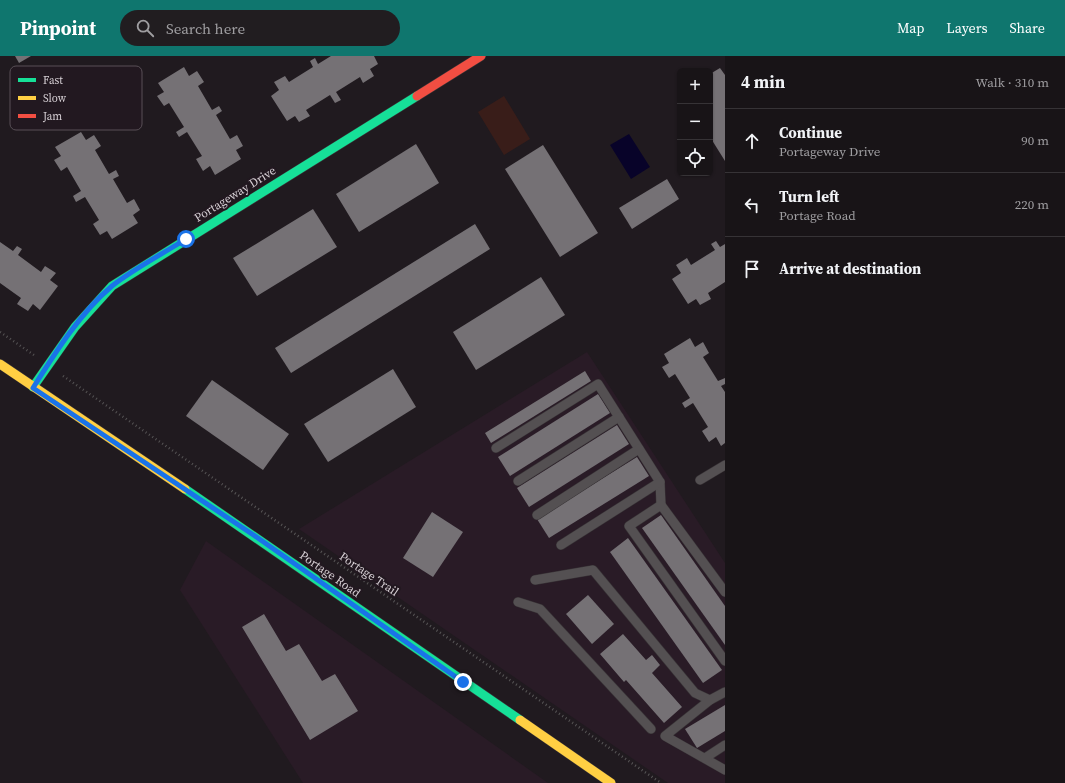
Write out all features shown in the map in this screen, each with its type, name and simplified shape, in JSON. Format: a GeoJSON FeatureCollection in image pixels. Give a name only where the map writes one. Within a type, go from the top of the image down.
{"type":"FeatureCollection","features":[{"type":"Feature","properties":{"kind":"main road","name":"Portageway Drive"},"geometry":{"type":"LineString","coordinates":[[33,388],[75,327],[112,286],[481,56]]}},
{"type":"Feature","properties":{"kind":"main road","name":"Portage Road"},"geometry":{"type":"LineString","coordinates":[[0,364],[33,388],[255,536],[611,783]]}},
{"type":"Feature","properties":{"kind":"lane"},"geometry":{"type":"LineString","coordinates":[[496,448],[598,384],[660,482],[661,505],[725,592]]}},
{"type":"Feature","properties":{"kind":"lane"},"geometry":{"type":"LineString","coordinates":[[518,480],[619,417]]}},
{"type":"Feature","properties":{"kind":"lane"},"geometry":{"type":"LineString","coordinates":[[537,515],[639,449]]}},
{"type":"Feature","properties":{"kind":"lane"},"geometry":{"type":"LineString","coordinates":[[700,480],[725,465]]}},
{"type":"Feature","properties":{"kind":"lane"},"geometry":{"type":"LineString","coordinates":[[560,545],[660,482]]}},
{"type":"Feature","properties":{"kind":"lane"},"geometry":{"type":"LineString","coordinates":[[661,505],[629,526],[725,661]]}},
{"type":"Feature","properties":{"kind":"lane"},"geometry":{"type":"LineString","coordinates":[[535,580],[593,570],[695,693],[710,700]]}},
{"type":"Feature","properties":{"kind":"lane"},"geometry":{"type":"LineString","coordinates":[[518,602],[540,609],[651,729]]}},
{"type":"Feature","properties":{"kind":"lane"},"geometry":{"type":"LineString","coordinates":[[725,692],[710,700],[665,736],[725,770]]}},
{"type":"Feature","properties":{"kind":"lane"},"geometry":{"type":"LineString","coordinates":[[705,758],[725,745]]}},
{"type":"Feature","properties":{"kind":"path"},"geometry":{"type":"LineString","coordinates":[[0,332],[33,354]]}},
{"type":"Feature","properties":{"kind":"path","name":"Portage Trail"},"geometry":{"type":"LineString","coordinates":[[68,379],[661,783]]}},
{"type":"Feature","properties":{"kind":"shaded area"},"geometry":{"type":"Polygon","coordinates":[[[504,96],[530,139],[504,155],[478,112],[504,96]]]}},
{"type":"Feature","properties":{"kind":"shaded area"},"geometry":{"type":"Polygon","coordinates":[[[629,134],[650,167],[631,179],[610,145],[629,134]]]}},
{"type":"Feature","properties":{"kind":"shaded area"},"geometry":{"type":"Polygon","coordinates":[[[587,352],[725,563],[725,783],[668,783],[299,529],[587,352]]]}},
{"type":"Feature","properties":{"kind":"shaded area"},"geometry":{"type":"Polygon","coordinates":[[[206,541],[548,783],[303,783],[180,590],[206,541]]]}},
{"type":"Feature","properties":{"kind":"building"},"geometry":{"type":"Polygon","coordinates":[[[15,56],[31,56],[19,63],[15,56]]]}},
{"type":"Feature","properties":{"kind":"building"},"geometry":{"type":"Polygon","coordinates":[[[331,56],[374,56],[378,64],[370,69],[374,76],[363,83],[360,77],[336,92],[341,100],[335,103],[330,95],[306,110],[310,116],[299,122],[295,116],[287,121],[271,96],[279,90],[274,82],[285,76],[289,82],[313,67],[310,61],[315,58],[318,64],[331,56]]]}},
{"type":"Feature","properties":{"kind":"building"},"geometry":{"type":"Polygon","coordinates":[[[184,67],[189,76],[197,71],[204,82],[198,86],[212,110],[219,106],[222,111],[216,115],[230,139],[237,135],[243,146],[236,150],[241,159],[215,175],[210,166],[203,171],[196,159],[202,156],[187,132],[179,137],[176,132],[184,127],[169,103],[164,106],[157,96],[164,92],[158,83],[184,67]]]}},
{"type":"Feature","properties":{"kind":"building"},"geometry":{"type":"Polygon","coordinates":[[[720,68],[725,75],[725,161],[713,142],[713,72],[720,68]]]}},
{"type":"Feature","properties":{"kind":"building"},"geometry":{"type":"Polygon","coordinates":[[[81,132],[86,140],[94,135],[101,146],[95,150],[109,174],[116,170],[119,176],[113,179],[127,203],[134,199],[140,210],[133,215],[138,223],[112,239],[107,231],[100,235],[93,224],[99,220],[85,197],[76,202],[73,196],[81,191],[67,167],[61,171],[54,160],[61,156],[55,147],[81,132]]]}},
{"type":"Feature","properties":{"kind":"building"},"geometry":{"type":"Polygon","coordinates":[[[416,144],[439,183],[359,232],[336,194],[416,144]]]}},
{"type":"Feature","properties":{"kind":"building"},"geometry":{"type":"Polygon","coordinates":[[[543,145],[598,233],[560,257],[505,169],[543,145]]]}},
{"type":"Feature","properties":{"kind":"building"},"geometry":{"type":"Polygon","coordinates":[[[667,179],[679,199],[632,229],[619,208],[667,179]]]}},
{"type":"Feature","properties":{"kind":"building"},"geometry":{"type":"Polygon","coordinates":[[[313,209],[337,247],[257,296],[233,258],[313,209]]]}},
{"type":"Feature","properties":{"kind":"building"},"geometry":{"type":"Polygon","coordinates":[[[475,224],[490,249],[291,373],[275,348],[475,224]]]}},
{"type":"Feature","properties":{"kind":"building"},"geometry":{"type":"Polygon","coordinates":[[[716,241],[720,247],[725,244],[725,282],[708,293],[711,299],[700,305],[696,299],[688,304],[672,279],[681,273],[676,265],[687,258],[691,265],[715,250],[711,244],[716,241]]]}},
{"type":"Feature","properties":{"kind":"building"},"geometry":{"type":"Polygon","coordinates":[[[0,242],[13,251],[17,246],[22,249],[18,255],[41,272],[45,266],[56,273],[50,280],[58,286],[40,310],[33,304],[28,311],[17,304],[21,298],[0,283],[0,242]]]}},
{"type":"Feature","properties":{"kind":"building"},"geometry":{"type":"Polygon","coordinates":[[[541,277],[565,315],[476,370],[453,332],[541,277]]]}},
{"type":"Feature","properties":{"kind":"building"},"geometry":{"type":"Polygon","coordinates":[[[690,338],[695,347],[703,342],[709,353],[703,357],[718,381],[725,378],[725,384],[721,386],[725,392],[725,443],[721,446],[716,437],[709,442],[702,431],[708,427],[693,403],[685,408],[682,403],[690,398],[675,374],[669,378],[662,367],[669,363],[664,354],[690,338]]]}},
{"type":"Feature","properties":{"kind":"building"},"geometry":{"type":"Polygon","coordinates":[[[393,369],[416,407],[328,462],[304,424],[393,369]]]}},
{"type":"Feature","properties":{"kind":"building"},"geometry":{"type":"Polygon","coordinates":[[[585,371],[591,381],[491,443],[485,433],[585,371]]]}},
{"type":"Feature","properties":{"kind":"building"},"geometry":{"type":"Polygon","coordinates":[[[212,380],[289,434],[263,470],[186,416],[212,380]]]}},
{"type":"Feature","properties":{"kind":"building"},"geometry":{"type":"Polygon","coordinates":[[[598,394],[610,413],[510,476],[498,457],[598,394]]]}},
{"type":"Feature","properties":{"kind":"building"},"geometry":{"type":"Polygon","coordinates":[[[617,425],[629,444],[529,507],[517,488],[617,425]]]}},
{"type":"Feature","properties":{"kind":"building"},"geometry":{"type":"Polygon","coordinates":[[[637,457],[649,476],[549,538],[537,519],[637,457]]]}},
{"type":"Feature","properties":{"kind":"building"},"geometry":{"type":"Polygon","coordinates":[[[432,512],[463,532],[433,577],[403,558],[432,512]]]}},
{"type":"Feature","properties":{"kind":"building"},"geometry":{"type":"Polygon","coordinates":[[[661,515],[725,606],[725,645],[642,528],[661,515]]]}},
{"type":"Feature","properties":{"kind":"building"},"geometry":{"type":"Polygon","coordinates":[[[628,538],[722,670],[703,683],[610,552],[628,538]]]}},
{"type":"Feature","properties":{"kind":"building"},"geometry":{"type":"Polygon","coordinates":[[[588,595],[614,624],[592,644],[566,614],[588,595]]]}},
{"type":"Feature","properties":{"kind":"building"},"geometry":{"type":"Polygon","coordinates":[[[264,614],[286,651],[299,644],[322,681],[335,674],[358,711],[310,740],[242,627],[264,614]]]}},
{"type":"Feature","properties":{"kind":"building"},"geometry":{"type":"Polygon","coordinates":[[[623,634],[646,660],[652,655],[660,665],[652,673],[682,707],[664,723],[626,680],[624,682],[600,654],[623,634]]]}},
{"type":"Feature","properties":{"kind":"building"},"geometry":{"type":"Polygon","coordinates":[[[725,705],[725,731],[697,748],[685,729],[725,705]]]}},
{"type":"Feature","properties":{"kind":"traffic: fast"},"geometry":{"type":"LineString","coordinates":[[33,387],[75,327],[112,286],[417,96]]}},
{"type":"Feature","properties":{"kind":"traffic: fast"},"geometry":{"type":"LineString","coordinates":[[185,489],[520,720]]}},
{"type":"Feature","properties":{"kind":"traffic: slow"},"geometry":{"type":"LineString","coordinates":[[0,364],[185,489]]}},
{"type":"Feature","properties":{"kind":"traffic: slow"},"geometry":{"type":"LineString","coordinates":[[520,720],[611,783]]}},
{"type":"Feature","properties":{"kind":"traffic: jam"},"geometry":{"type":"LineString","coordinates":[[417,96],[481,56]]}},
{"type":"Feature","properties":{"kind":"route"},"geometry":{"type":"LineString","coordinates":[[186,239],[112,286],[75,327],[33,388],[255,536],[463,682]]}}]}
